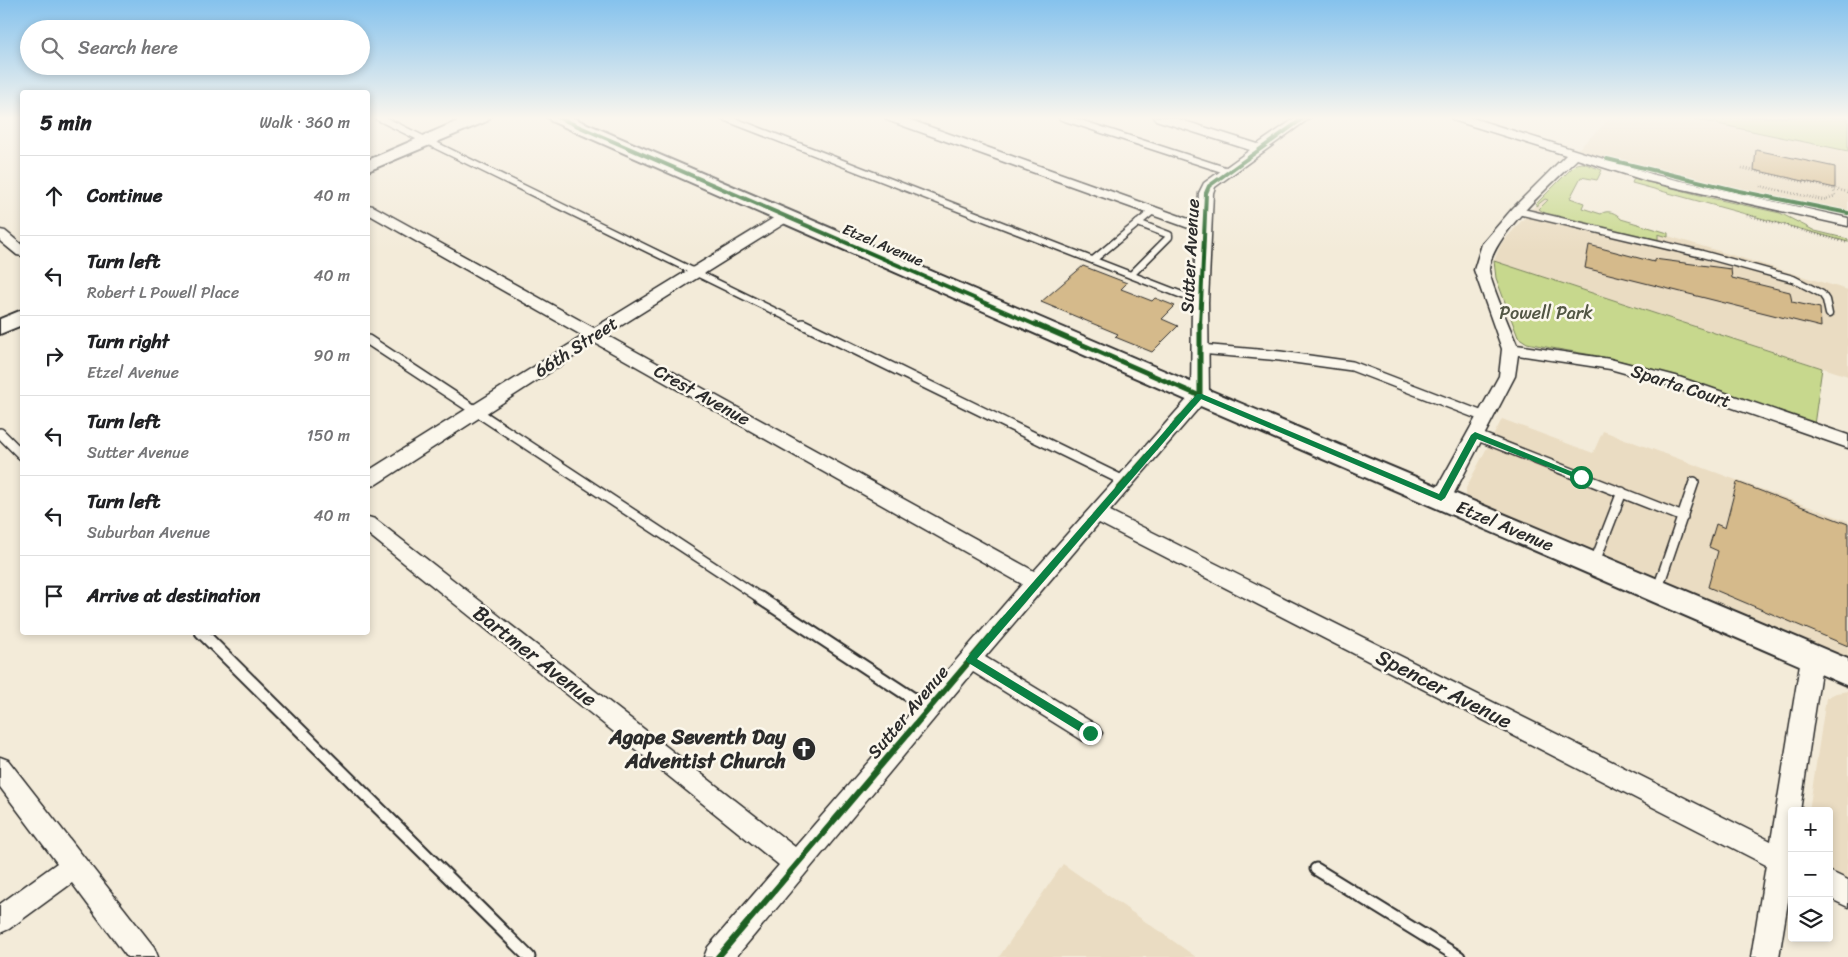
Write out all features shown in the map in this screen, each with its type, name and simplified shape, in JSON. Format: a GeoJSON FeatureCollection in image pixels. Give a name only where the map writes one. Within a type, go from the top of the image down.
{"type":"FeatureCollection","features":[{"type":"Feature","properties":{"kind":"street","name":"Etzel Avenue"},"geometry":{"type":"LineString","coordinates":[[659,162],[1200,396],[1848,673]]}},
{"type":"Feature","properties":{"kind":"street"},"geometry":{"type":"LineString","coordinates":[[1017,162],[1205,229]]}},
{"type":"Feature","properties":{"kind":"street","name":"Sutter Avenue"},"geometry":{"type":"LineString","coordinates":[[718,957],[1036,582],[1200,396],[1200,302],[1206,193],[1209,186],[1240,162]]}},
{"type":"Feature","properties":{"kind":"street"},"geometry":{"type":"LineString","coordinates":[[1441,498],[1507,376],[1510,349],[1481,270],[1489,244],[1518,211],[1567,162]]}},
{"type":"Feature","properties":{"kind":"street"},"geometry":{"type":"LineString","coordinates":[[1597,162],[1697,190],[1848,222]]}},
{"type":"Feature","properties":{"kind":"street","name":"Crest Avenue"},"geometry":{"type":"LineString","coordinates":[[370,210],[1036,582]]}},
{"type":"Feature","properties":{"kind":"street","name":"66th Street"},"geometry":{"type":"LineString","coordinates":[[370,479],[594,334],[785,217]]}},
{"type":"Feature","properties":{"kind":"street"},"geometry":{"type":"LineString","coordinates":[[0,234],[20,250]]}},
{"type":"Feature","properties":{"kind":"street"},"geometry":{"type":"LineString","coordinates":[[0,327],[20,318]]}},
{"type":"Feature","properties":{"kind":"street","name":"Sparta Court"},"geometry":{"type":"LineString","coordinates":[[1510,349],[1610,364],[1653,376],[1848,442]]}},
{"type":"Feature","properties":{"kind":"street","name":"Spencer Avenue"},"geometry":{"type":"LineString","coordinates":[[1096,513],[1787,862]]}},
{"type":"Feature","properties":{"kind":"street","name":"Bartmer Avenue"},"geometry":{"type":"LineString","coordinates":[[370,526],[796,863]]}},
{"type":"Feature","properties":{"kind":"street"},"geometry":{"type":"LineString","coordinates":[[1765,957],[1787,862],[1812,658]]}},
{"type":"Feature","properties":{"kind":"street"},"geometry":{"type":"LineString","coordinates":[[970,659],[1090,733]]}},
{"type":"Feature","properties":{"kind":"street"},"geometry":{"type":"LineString","coordinates":[[0,768],[144,957]]}},
{"type":"Feature","properties":{"kind":"street"},"geometry":{"type":"LineString","coordinates":[[0,920],[74,866]]}},
{"type":"Feature","properties":{"kind":"street"},"geometry":{"type":"LineString","coordinates":[[1833,886],[1848,894]]}},
{"type":"Feature","properties":{"kind":"lane"},"geometry":{"type":"LineString","coordinates":[[472,162],[1124,481]]}},
{"type":"Feature","properties":{"kind":"lane"},"geometry":{"type":"LineString","coordinates":[[839,162],[1200,302]]}},
{"type":"Feature","properties":{"kind":"lane"},"geometry":{"type":"LineString","coordinates":[[1199,162],[1228,171]]}},
{"type":"Feature","properties":{"kind":"lane"},"geometry":{"type":"LineString","coordinates":[[1093,260],[1154,210]]}},
{"type":"Feature","properties":{"kind":"lane"},"geometry":{"type":"LineString","coordinates":[[1518,211],[1702,254],[1793,279],[1822,294],[1826,300],[1829,314]]}},
{"type":"Feature","properties":{"kind":"lane"},"geometry":{"type":"LineString","coordinates":[[1131,275],[1169,237],[1169,235],[1138,223]]}},
{"type":"Feature","properties":{"kind":"lane"},"geometry":{"type":"LineString","coordinates":[[370,341],[930,709]]}},
{"type":"Feature","properties":{"kind":"lane"},"geometry":{"type":"LineString","coordinates":[[1200,349],[1342,364],[1485,417]]}},
{"type":"Feature","properties":{"kind":"lane"},"geometry":{"type":"LineString","coordinates":[[0,433],[20,453]]}},
{"type":"Feature","properties":{"kind":"lane"},"geometry":{"type":"LineString","coordinates":[[1475,435],[1683,517]]}},
{"type":"Feature","properties":{"kind":"lane"},"geometry":{"type":"LineString","coordinates":[[1657,591],[1694,482]]}},
{"type":"Feature","properties":{"kind":"lane"},"geometry":{"type":"LineString","coordinates":[[1594,564],[1622,492]]}},
{"type":"Feature","properties":{"kind":"lane"},"geometry":{"type":"LineString","coordinates":[[205,635],[529,957]]}},
{"type":"Feature","properties":{"kind":"lane"},"geometry":{"type":"LineString","coordinates":[[1316,869],[1459,957]]}},
{"type":"Feature","properties":{"kind":"path"},"geometry":{"type":"LineString","coordinates":[[1742,168],[1848,192]]}},
{"type":"Feature","properties":{"kind":"path"},"geometry":{"type":"LineString","coordinates":[[1760,186],[1822,200],[1834,196],[1834,189]]}},
{"type":"Feature","properties":{"kind":"shaded area"},"geometry":{"type":"Polygon","coordinates":[[[1623,162],[1848,162],[1848,211],[1749,192],[1623,162]]]}},
{"type":"Feature","properties":{"kind":"shaded area"},"geometry":{"type":"Polygon","coordinates":[[[1542,198],[1848,290],[1848,376],[1494,261],[1501,244],[1542,198]]]}},
{"type":"Feature","properties":{"kind":"shaded area"},"geometry":{"type":"Polygon","coordinates":[[[1502,419],[1593,453],[1603,431],[1848,521],[1848,661],[1472,501],[1466,495],[1466,488],[1502,419]]]}},
{"type":"Feature","properties":{"kind":"shaded area"},"geometry":{"type":"Polygon","coordinates":[[[1848,691],[1848,881],[1833,874],[1833,807],[1810,807],[1826,698],[1836,693],[1848,691]]]}},
{"type":"Feature","properties":{"kind":"shaded area"},"geometry":{"type":"Polygon","coordinates":[[[1063,864],[1196,957],[999,957],[1063,864]]]}},
{"type":"Feature","properties":{"kind":"green space"},"geometry":{"type":"Polygon","coordinates":[[[1583,163],[1602,170],[1597,180],[1581,177],[1570,198],[1584,203],[1582,208],[1601,214],[1612,212],[1621,219],[1668,233],[1668,237],[1658,234],[1658,240],[1655,240],[1546,214],[1539,209],[1548,200],[1545,199],[1536,206],[1576,164],[1583,163]]]}},
{"type":"Feature","properties":{"kind":"green space"},"geometry":{"type":"Polygon","coordinates":[[[1634,178],[1780,213],[1815,231],[1848,239],[1848,242],[1632,183],[1634,178]]]}},
{"type":"Feature","properties":{"kind":"green space","name":"Powell Park"},"geometry":{"type":"Polygon","coordinates":[[[1494,261],[1822,368],[1814,425],[1667,374],[1617,360],[1527,343],[1518,337],[1496,278],[1494,261]]]}},
{"type":"Feature","properties":{"kind":"building"},"geometry":{"type":"Polygon","coordinates":[[[1755,162],[1810,162],[1835,167],[1835,188],[1754,170],[1755,162]]]}},
{"type":"Feature","properties":{"kind":"building"},"geometry":{"type":"Polygon","coordinates":[[[1589,245],[1654,262],[1654,259],[1731,269],[1732,278],[1790,292],[1792,302],[1820,308],[1821,327],[1585,268],[1589,245]]]}},
{"type":"Feature","properties":{"kind":"building"},"geometry":{"type":"Polygon","coordinates":[[[1083,266],[1127,283],[1121,289],[1152,301],[1155,298],[1175,306],[1162,319],[1178,326],[1152,352],[1115,337],[1118,334],[1041,302],[1083,266]]]}},
{"type":"Feature","properties":{"kind":"building"},"geometry":{"type":"Polygon","coordinates":[[[1737,482],[1848,524],[1848,646],[1708,587],[1718,551],[1709,547],[1716,524],[1725,528],[1737,482]]]}},
{"type":"Feature","properties":{"kind":"cycle path"},"geometry":{"type":"LineString","coordinates":[[660,162],[1200,396]]}},
{"type":"Feature","properties":{"kind":"cycle path"},"geometry":{"type":"LineString","coordinates":[[718,957],[1036,582],[1200,396],[1200,302],[1206,193],[1209,186],[1215,180],[1241,162]]}},
{"type":"Feature","properties":{"kind":"cycle path"},"geometry":{"type":"LineString","coordinates":[[1618,162],[1739,191],[1848,213]]}},
{"type":"Feature","properties":{"kind":"place","name":"Agape Seventh Day Adventist Church"},"geometry":{"type":"Point","coordinates":[804,749]}},
{"type":"Feature","properties":{"kind":"route"},"geometry":{"type":"LineString","coordinates":[[1090,733],[970,659],[1200,396],[1441,498],[1475,435],[1581,477]]}}]}
